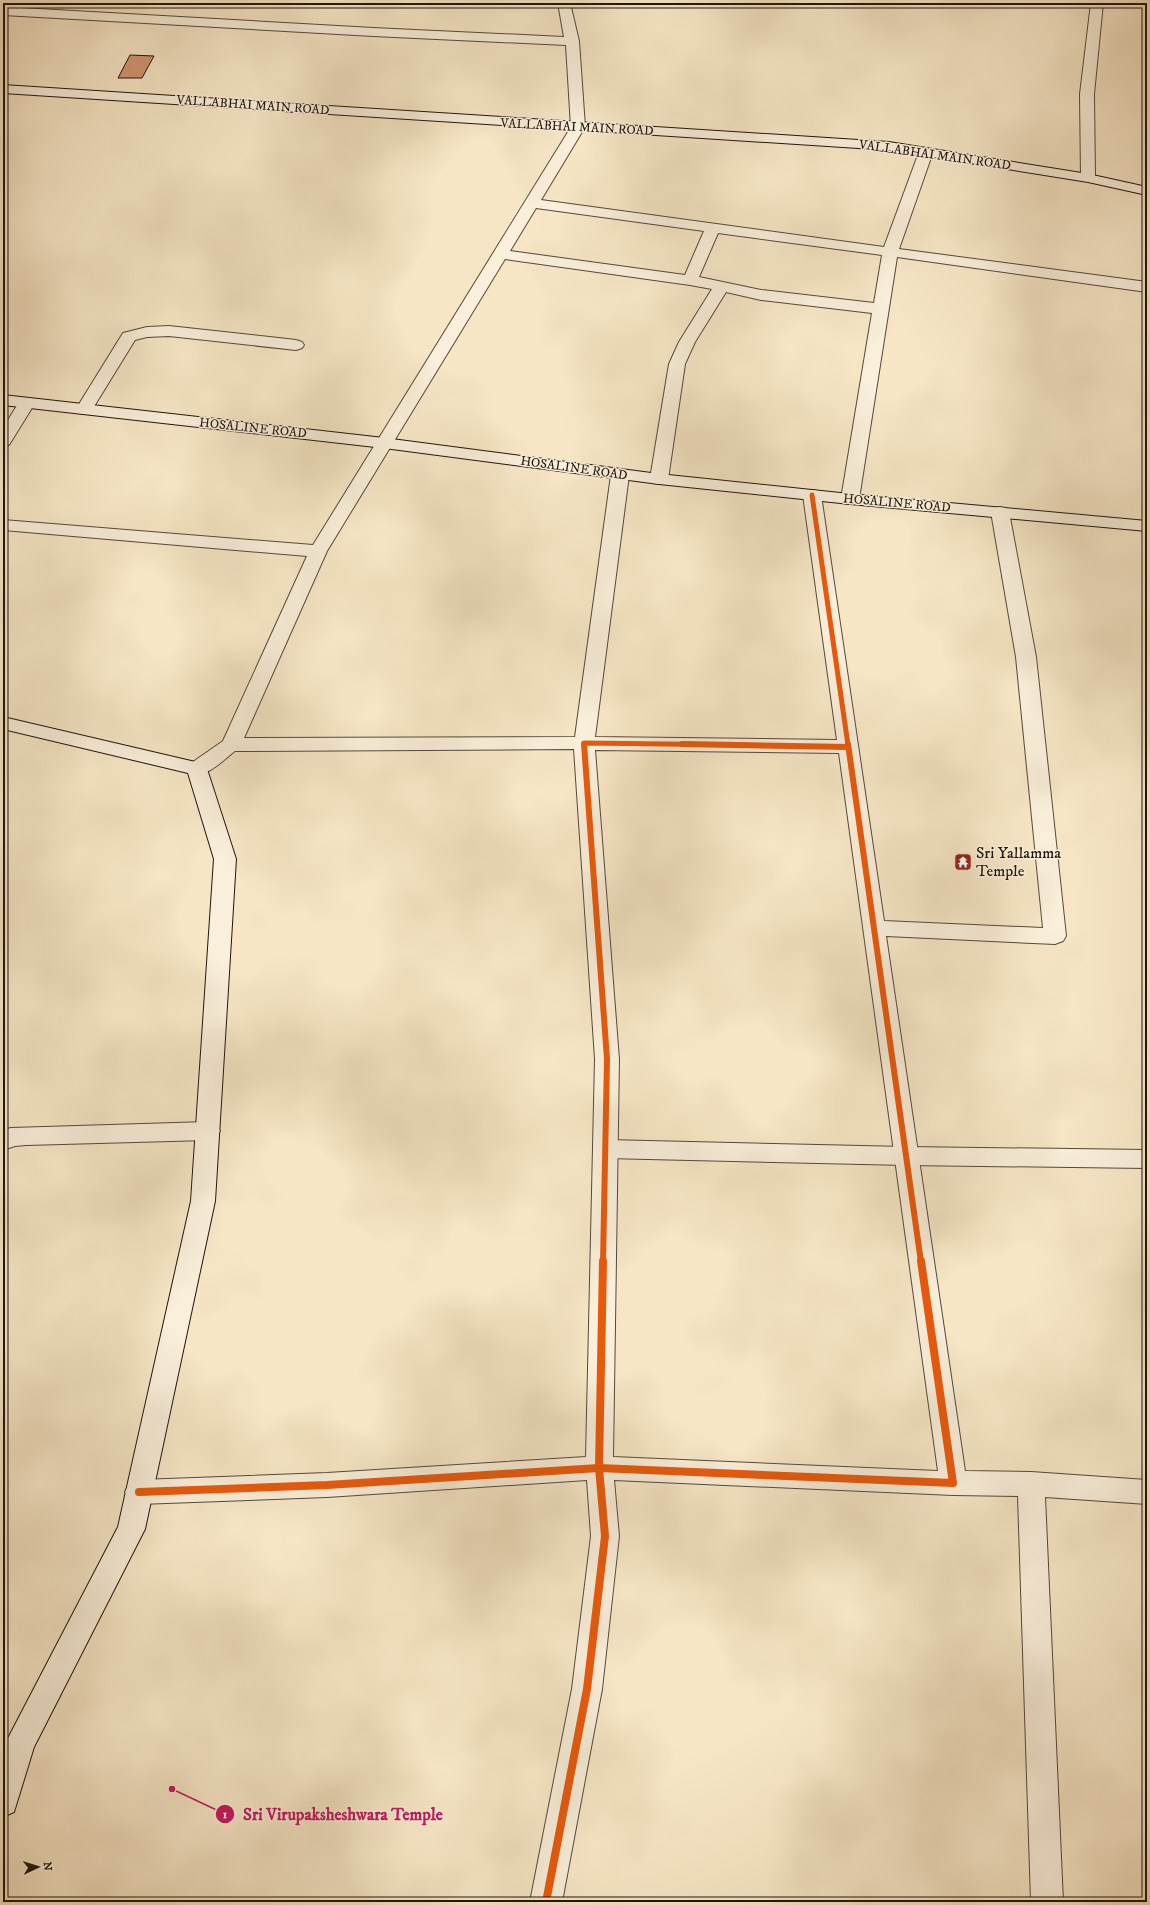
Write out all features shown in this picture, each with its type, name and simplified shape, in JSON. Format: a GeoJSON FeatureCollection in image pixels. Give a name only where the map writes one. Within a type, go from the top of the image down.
{"type":"FeatureCollection","features":[{"type":"Feature","properties":{"kind":"street"},"geometry":{"type":"LineString","coordinates":[[3,723],[197,769],[231,745],[318,551],[578,127],[572,41],[564,3]]}},
{"type":"Feature","properties":{"kind":"street"},"geometry":{"type":"LineString","coordinates":[[1088,178],[1087,94],[1097,3]]}},
{"type":"Feature","properties":{"kind":"street"},"geometry":{"type":"LineString","coordinates":[[3,11],[365,32],[572,41]]}},
{"type":"Feature","properties":{"kind":"street","name":"VALLABHAI MAIN ROAD"},"geometry":{"type":"LineString","coordinates":[[3,89],[578,127],[723,134],[889,146],[1088,178],[1147,191]]}},
{"type":"Feature","properties":{"kind":"street"},"geometry":{"type":"LineString","coordinates":[[850,499],[890,252],[926,152]]}},
{"type":"Feature","properties":{"kind":"street"},"geometry":{"type":"LineString","coordinates":[[532,203],[1147,287]]}},
{"type":"Feature","properties":{"kind":"street"},"geometry":{"type":"LineString","coordinates":[[690,280],[713,227]]}},
{"type":"Feature","properties":{"kind":"street"},"geometry":{"type":"LineString","coordinates":[[500,254],[690,280],[761,295],[881,309]]}},
{"type":"Feature","properties":{"kind":"street"},"geometry":{"type":"LineString","coordinates":[[659,479],[678,364],[686,342],[722,286]]}},
{"type":"Feature","properties":{"kind":"street"},"geometry":{"type":"LineString","coordinates":[[84,409],[129,336],[138,333],[169,331],[296,345]]}},
{"type":"Feature","properties":{"kind":"street","name":"HOSALINE ROAD"},"geometry":{"type":"LineString","coordinates":[[3,400],[384,443],[620,475],[850,499],[1147,526]]}},
{"type":"Feature","properties":{"kind":"street"},"geometry":{"type":"LineString","coordinates":[[3,441],[27,403]]}},
{"type":"Feature","properties":{"kind":"street"},"geometry":{"type":"LineString","coordinates":[[546,1902],[587,1689],[605,1536],[598,1468],[607,1060],[584,743],[620,475]]}},
{"type":"Feature","properties":{"kind":"street"},"geometry":{"type":"LineString","coordinates":[[812,495],[953,1483]]}},
{"type":"Feature","properties":{"kind":"street"},"geometry":{"type":"LineString","coordinates":[[874,928],[1055,936],[1026,657],[1000,512]]}},
{"type":"Feature","properties":{"kind":"street"},"geometry":{"type":"LineString","coordinates":[[3,525],[318,551]]}},
{"type":"Feature","properties":{"kind":"street"},"geometry":{"type":"LineString","coordinates":[[231,745],[584,743],[848,747]]}},
{"type":"Feature","properties":{"kind":"street"},"geometry":{"type":"LineString","coordinates":[[3,1802],[12,1744],[131,1529],[203,1201],[224,858],[197,769]]}},
{"type":"Feature","properties":{"kind":"street"},"geometry":{"type":"LineString","coordinates":[[3,1141],[11,1137],[26,1136],[208,1131]]}},
{"type":"Feature","properties":{"kind":"street"},"geometry":{"type":"LineString","coordinates":[[606,1149],[906,1156],[1147,1159]]}},
{"type":"Feature","properties":{"kind":"street"},"geometry":{"type":"LineString","coordinates":[[139,1492],[327,1485],[598,1468],[953,1483],[1031,1484],[1147,1492]]}},
{"type":"Feature","properties":{"kind":"street"},"geometry":{"type":"LineString","coordinates":[[1031,1484],[1047,1902]]}},
{"type":"Feature","properties":{"kind":"building"},"geometry":{"type":"Polygon","coordinates":[[[130,55],[154,56],[142,78],[118,78],[130,55]]]}},
{"type":"Feature","properties":{"kind":"cycle path"},"geometry":{"type":"LineString","coordinates":[[546,1902],[587,1689],[605,1536],[599,1468],[953,1483],[812,495]]}},
{"type":"Feature","properties":{"kind":"cycle path"},"geometry":{"type":"LineString","coordinates":[[139,1492],[327,1485],[599,1468],[607,1059],[584,743],[848,747]]}},
{"type":"Feature","properties":{"kind":"place","name":"Sri Yallamma Temple"},"geometry":{"type":"Point","coordinates":[963,862]}},
{"type":"Feature","properties":{"kind":"place","name":"Sri Virupaksheshwara Temple"},"geometry":{"type":"Point","coordinates":[172,1789]}}]}
